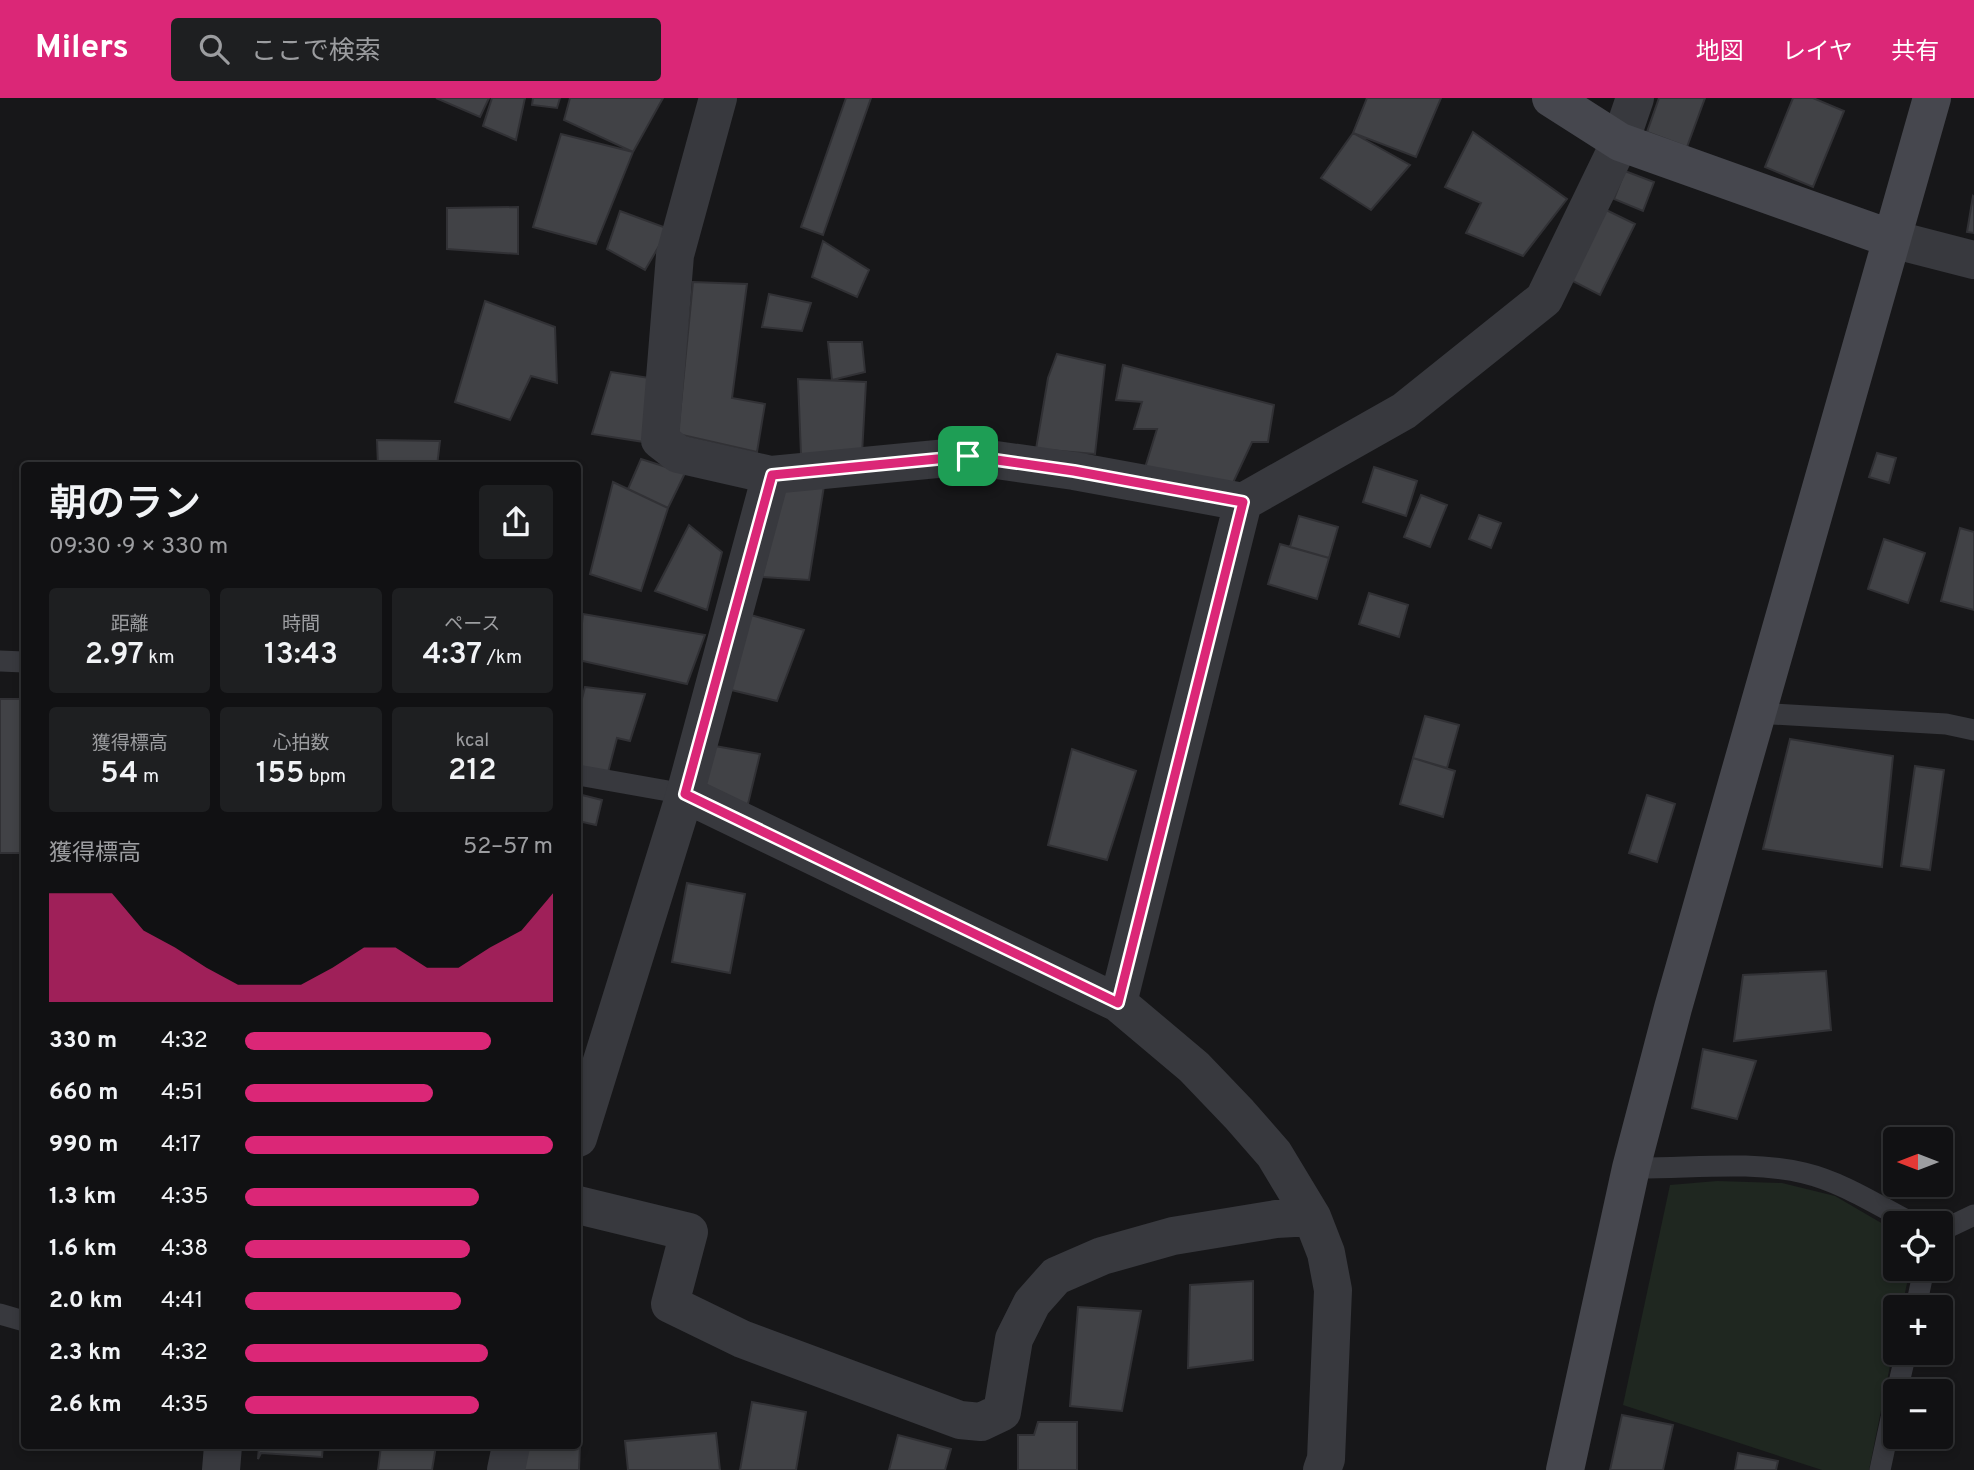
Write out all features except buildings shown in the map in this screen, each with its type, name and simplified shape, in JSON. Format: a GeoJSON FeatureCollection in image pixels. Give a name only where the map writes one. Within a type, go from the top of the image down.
{"type":"FeatureCollection","features":[{"type":"Feature","properties":{"kind":"street"},"geometry":{"type":"LineString","coordinates":[[718,98],[675,255],[660,440],[678,454],[772,475],[968,456],[1074,471],[1243,502],[1404,411],[1544,299],[1620,142],[1635,98]]}},
{"type":"Feature","properties":{"kind":"street"},"geometry":{"type":"LineString","coordinates":[[1551,98],[1620,142],[1892,239],[1974,260]]}},
{"type":"Feature","properties":{"kind":"street"},"geometry":{"type":"LineString","coordinates":[[1565,1470],[1631,1168],[1756,713],[1932,98]]}},
{"type":"Feature","properties":{"kind":"street"},"geometry":{"type":"LineString","coordinates":[[581,1128],[685,794],[772,475]]}},
{"type":"Feature","properties":{"kind":"street"},"geometry":{"type":"LineString","coordinates":[[1118,1003],[1243,502]]}},
{"type":"Feature","properties":{"kind":"street"},"geometry":{"type":"LineString","coordinates":[[685,794],[1118,1003],[1194,1067],[1239,1114],[1275,1154],[1312,1217],[1326,1254],[1333,1290],[1326,1459],[1322,1470]]}},
{"type":"Feature","properties":{"kind":"street"},"geometry":{"type":"LineString","coordinates":[[581,1206],[689,1232],[670,1304],[742,1339],[960,1420],[981,1422],[1002,1412],[1014,1339],[1031,1303],[1056,1276],[1101,1256],[1173,1236],[1276,1219],[1312,1217]]}},
{"type":"Feature","properties":{"kind":"street"},"geometry":{"type":"LineString","coordinates":[[221,1470],[223,1449]]}},
{"type":"Feature","properties":{"kind":"street"},"geometry":{"type":"LineString","coordinates":[[506,1470],[510,1449]]}},
{"type":"Feature","properties":{"kind":"lane"},"geometry":{"type":"LineString","coordinates":[[0,661],[21,662]]}},
{"type":"Feature","properties":{"kind":"lane"},"geometry":{"type":"LineString","coordinates":[[1756,713],[1945,724],[1974,730]]}},
{"type":"Feature","properties":{"kind":"lane"},"geometry":{"type":"LineString","coordinates":[[581,776],[685,794]]}},
{"type":"Feature","properties":{"kind":"lane"},"geometry":{"type":"LineString","coordinates":[[1631,1168],[1774,1168],[1837,1184],[1889,1211]]}},
{"type":"Feature","properties":{"kind":"lane"},"geometry":{"type":"LineString","coordinates":[[1953,1224],[1974,1215]]}},
{"type":"Feature","properties":{"kind":"lane"},"geometry":{"type":"LineString","coordinates":[[0,1314],[21,1320]]}},
{"type":"Feature","properties":{"kind":"lane"},"geometry":{"type":"LineString","coordinates":[[1880,1470],[1884,1449]]}},
{"type":"Feature","properties":{"kind":"shaded area"},"geometry":{"type":"Polygon","coordinates":[[[1717,1181],[1782,1183],[1835,1196],[1883,1224],[1883,1281],[1907,1281],[1905,1295],[1883,1295],[1883,1365],[1890,1365],[1887,1379],[1883,1379],[1883,1401],[1869,1470],[1822,1470],[1623,1405],[1670,1185],[1717,1181]]]}},
{"type":"Feature","properties":{"kind":"route"},"geometry":{"type":"LineString","coordinates":[[968,456],[1074,471],[1243,502],[1118,1003],[685,794],[772,475],[968,456]]}}]}
